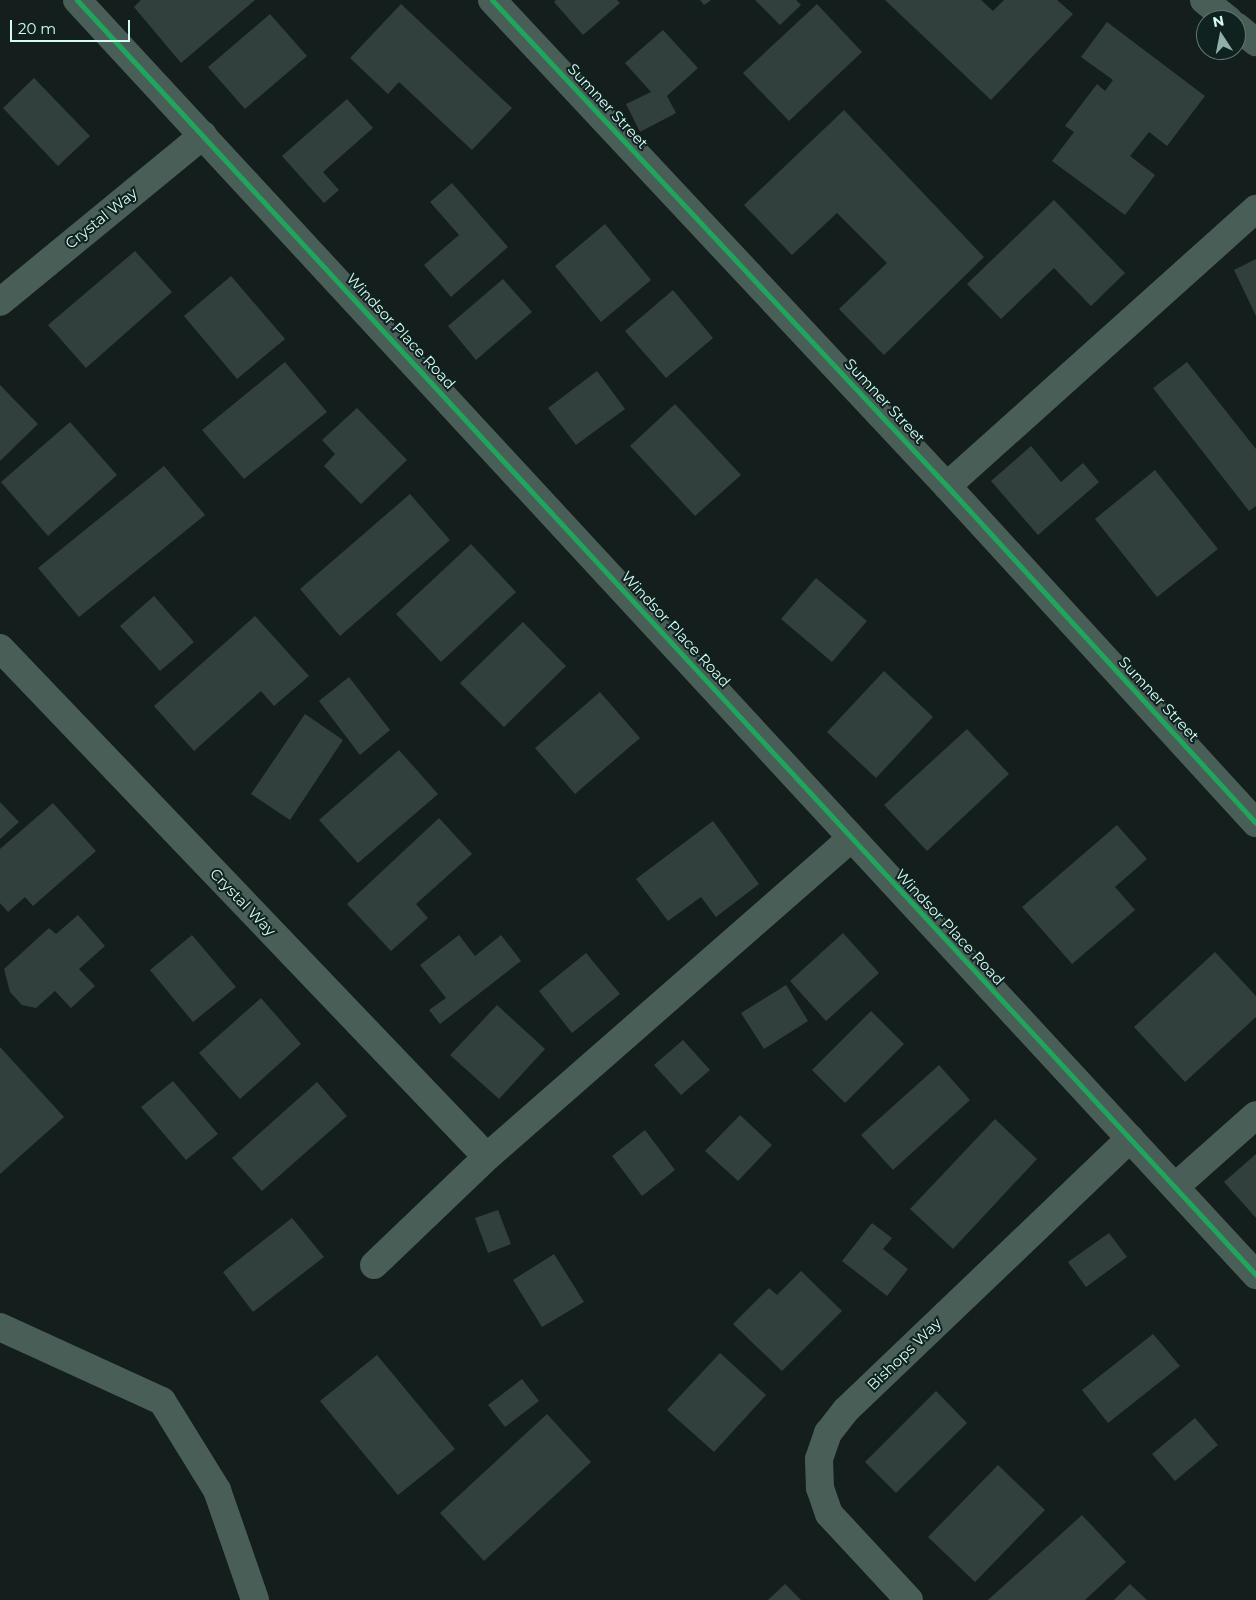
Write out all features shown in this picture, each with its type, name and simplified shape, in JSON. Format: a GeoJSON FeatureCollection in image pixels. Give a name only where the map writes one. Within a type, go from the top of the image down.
{"type":"FeatureCollection","features":[{"type":"Feature","properties":{"kind":"street","name":"Windsor Place Road"},"geometry":{"type":"LineString","coordinates":[[77,0],[203,134],[1256,1275]]}},
{"type":"Feature","properties":{"kind":"street","name":"Sumner Street"},"geometry":{"type":"LineString","coordinates":[[492,0],[947,486],[1256,823]]}},
{"type":"Feature","properties":{"kind":"street"},"geometry":{"type":"LineString","coordinates":[[1204,0],[1216,10]]}},
{"type":"Feature","properties":{"kind":"street"},"geometry":{"type":"LineString","coordinates":[[1246,34],[1256,42]]}},
{"type":"Feature","properties":{"kind":"street","name":"Crystal Way"},"geometry":{"type":"LineString","coordinates":[[0,302],[203,134]]}},
{"type":"Feature","properties":{"kind":"street"},"geometry":{"type":"LineString","coordinates":[[947,486],[1256,209]]}},
{"type":"Feature","properties":{"kind":"street","name":"Crystal Way"},"geometry":{"type":"LineString","coordinates":[[0,648],[487,1156]]}},
{"type":"Feature","properties":{"kind":"street"},"geometry":{"type":"LineString","coordinates":[[374,1265],[487,1156],[851,838]]}},
{"type":"Feature","properties":{"kind":"street"},"geometry":{"type":"LineString","coordinates":[[1175,1187],[1256,1115]]}},
{"type":"Feature","properties":{"kind":"street","name":"Bishops Way"},"geometry":{"type":"LineString","coordinates":[[909,1600],[829,1514],[820,1488],[819,1459],[828,1433],[846,1410],[1130,1139]]}},
{"type":"Feature","properties":{"kind":"street"},"geometry":{"type":"LineString","coordinates":[[0,1327],[162,1401],[217,1490],[255,1600]]}},
{"type":"Feature","properties":{"kind":"building"},"geometry":{"type":"Polygon","coordinates":[[[141,0],[255,0],[181,63],[134,7],[141,0]]]}},
{"type":"Feature","properties":{"kind":"building"},"geometry":{"type":"Polygon","coordinates":[[[556,0],[617,0],[620,3],[583,35],[554,2],[556,0]]]}},
{"type":"Feature","properties":{"kind":"building"},"geometry":{"type":"Polygon","coordinates":[[[700,0],[711,0],[704,5],[700,0]]]}},
{"type":"Feature","properties":{"kind":"building"},"geometry":{"type":"Polygon","coordinates":[[[755,0],[796,0],[801,5],[780,25],[755,0]]]}},
{"type":"Feature","properties":{"kind":"building"},"geometry":{"type":"Polygon","coordinates":[[[885,0],[981,0],[993,11],[1004,0],[1057,0],[1073,14],[991,100],[885,0]]]}},
{"type":"Feature","properties":{"kind":"building"},"geometry":{"type":"Polygon","coordinates":[[[401,4],[512,108],[472,150],[399,82],[388,94],[350,58],[401,4]]]}},
{"type":"Feature","properties":{"kind":"building"},"geometry":{"type":"Polygon","coordinates":[[[817,4],[862,52],[789,121],[743,73],[817,4]]]}},
{"type":"Feature","properties":{"kind":"building"},"geometry":{"type":"Polygon","coordinates":[[[270,14],[307,56],[245,109],[208,67],[270,14]]]}},
{"type":"Feature","properties":{"kind":"building"},"geometry":{"type":"Polygon","coordinates":[[[1107,22],[1205,96],[1167,146],[1149,132],[1130,156],[1155,175],[1125,215],[1052,161],[1074,132],[1065,126],[1097,84],[1105,91],[1113,80],[1081,57],[1107,22]]]}},
{"type":"Feature","properties":{"kind":"building"},"geometry":{"type":"Polygon","coordinates":[[[663,30],[698,68],[667,96],[676,113],[640,132],[626,104],[651,92],[625,63],[663,30]]]}},
{"type":"Feature","properties":{"kind":"building"},"geometry":{"type":"Polygon","coordinates":[[[34,78],[90,136],[58,166],[3,108],[34,78]]]}},
{"type":"Feature","properties":{"kind":"building"},"geometry":{"type":"Polygon","coordinates":[[[347,99],[373,128],[323,172],[339,190],[324,203],[282,156],[347,99]]]}},
{"type":"Feature","properties":{"kind":"building"},"geometry":{"type":"Polygon","coordinates":[[[844,110],[984,257],[884,355],[839,309],[887,263],[837,213],[792,255],[744,205],[844,110]]]}},
{"type":"Feature","properties":{"kind":"building"},"geometry":{"type":"Polygon","coordinates":[[[452,183],[508,247],[451,297],[424,265],[459,235],[430,202],[452,183]]]}},
{"type":"Feature","properties":{"kind":"building"},"geometry":{"type":"Polygon","coordinates":[[[1054,200],[1125,273],[1091,306],[1054,268],[1001,319],[967,284],[1054,200]]]}},
{"type":"Feature","properties":{"kind":"building"},"geometry":{"type":"Polygon","coordinates":[[[605,224],[651,280],[601,322],[555,266],[605,224]]]}},
{"type":"Feature","properties":{"kind":"building"},"geometry":{"type":"Polygon","coordinates":[[[135,251],[172,292],[86,368],[48,325],[135,251]]]}},
{"type":"Feature","properties":{"kind":"building"},"geometry":{"type":"Polygon","coordinates":[[[1256,259],[1256,316],[1234,270],[1256,259]]]}},
{"type":"Feature","properties":{"kind":"building"},"geometry":{"type":"Polygon","coordinates":[[[231,276],[285,339],[237,379],[184,316],[231,276]]]}},
{"type":"Feature","properties":{"kind":"building"},"geometry":{"type":"Polygon","coordinates":[[[503,279],[532,312],[476,360],[448,326],[503,279]]]}},
{"type":"Feature","properties":{"kind":"building"},"geometry":{"type":"Polygon","coordinates":[[[673,290],[713,338],[666,378],[625,331],[673,290]]]}},
{"type":"Feature","properties":{"kind":"building"},"geometry":{"type":"Polygon","coordinates":[[[285,362],[327,412],[244,479],[202,430],[285,362]]]}},
{"type":"Feature","properties":{"kind":"building"},"geometry":{"type":"Polygon","coordinates":[[[1187,362],[1256,449],[1256,506],[1249,511],[1153,388],[1187,362]]]}},
{"type":"Feature","properties":{"kind":"building"},"geometry":{"type":"Polygon","coordinates":[[[597,371],[625,409],[576,445],[548,408],[597,371]]]}},
{"type":"Feature","properties":{"kind":"building"},"geometry":{"type":"Polygon","coordinates":[[[0,385],[38,424],[0,461],[0,385]]]}},
{"type":"Feature","properties":{"kind":"building"},"geometry":{"type":"Polygon","coordinates":[[[675,404],[741,475],[695,516],[630,446],[675,404]]]}},
{"type":"Feature","properties":{"kind":"building"},"geometry":{"type":"Polygon","coordinates":[[[357,408],[407,460],[361,504],[324,466],[335,454],[322,440],[357,408]]]}},
{"type":"Feature","properties":{"kind":"building"},"geometry":{"type":"Polygon","coordinates":[[[70,422],[117,475],[48,536],[1,482],[70,422]]]}},
{"type":"Feature","properties":{"kind":"building"},"geometry":{"type":"Polygon","coordinates":[[[1031,446],[1061,482],[1083,463],[1099,482],[1038,535],[991,481],[1031,446]]]}},
{"type":"Feature","properties":{"kind":"building"},"geometry":{"type":"Polygon","coordinates":[[[164,466],[205,515],[79,617],[38,568],[164,466]]]}},
{"type":"Feature","properties":{"kind":"building"},"geometry":{"type":"Polygon","coordinates":[[[1155,470],[1218,549],[1157,597],[1095,519],[1155,470]]]}},
{"type":"Feature","properties":{"kind":"building"},"geometry":{"type":"Polygon","coordinates":[[[410,494],[450,540],[340,636],[300,589],[410,494]]]}},
{"type":"Feature","properties":{"kind":"building"},"geometry":{"type":"Polygon","coordinates":[[[471,544],[516,592],[441,662],[396,614],[471,544]]]}},
{"type":"Feature","properties":{"kind":"building"},"geometry":{"type":"Polygon","coordinates":[[[816,578],[867,621],[832,662],[781,619],[816,578]]]}},
{"type":"Feature","properties":{"kind":"building"},"geometry":{"type":"Polygon","coordinates":[[[154,596],[194,642],[160,671],[120,626],[154,596]]]}},
{"type":"Feature","properties":{"kind":"building"},"geometry":{"type":"Polygon","coordinates":[[[255,616],[309,676],[274,706],[261,691],[194,751],[154,706],[255,616]]]}},
{"type":"Feature","properties":{"kind":"building"},"geometry":{"type":"Polygon","coordinates":[[[523,622],[566,666],[504,727],[460,683],[523,622]]]}},
{"type":"Feature","properties":{"kind":"building"},"geometry":{"type":"Polygon","coordinates":[[[884,671],[933,717],[876,778],[827,732],[884,671]]]}},
{"type":"Feature","properties":{"kind":"building"},"geometry":{"type":"Polygon","coordinates":[[[349,677],[390,730],[360,755],[319,701],[349,677]]]}},
{"type":"Feature","properties":{"kind":"building"},"geometry":{"type":"Polygon","coordinates":[[[600,692],[640,738],[575,794],[535,748],[600,692]]]}},
{"type":"Feature","properties":{"kind":"building"},"geometry":{"type":"Polygon","coordinates":[[[305,714],[343,740],[290,820],[251,794],[305,714]]]}},
{"type":"Feature","properties":{"kind":"building"},"geometry":{"type":"Polygon","coordinates":[[[967,729],[1009,774],[927,851],[884,805],[967,729]]]}},
{"type":"Feature","properties":{"kind":"building"},"geometry":{"type":"Polygon","coordinates":[[[399,750],[438,794],[358,863],[319,820],[399,750]]]}},
{"type":"Feature","properties":{"kind":"building"},"geometry":{"type":"Polygon","coordinates":[[[0,802],[19,822],[0,839],[0,802]]]}},
{"type":"Feature","properties":{"kind":"building"},"geometry":{"type":"Polygon","coordinates":[[[53,803],[96,851],[33,906],[25,897],[8,912],[0,903],[0,849],[53,803]]]}},
{"type":"Feature","properties":{"kind":"building"},"geometry":{"type":"Polygon","coordinates":[[[439,818],[472,854],[416,904],[428,918],[391,951],[347,904],[439,818]]]}},
{"type":"Feature","properties":{"kind":"building"},"geometry":{"type":"Polygon","coordinates":[[[713,821],[759,884],[716,917],[701,897],[668,921],[636,879],[713,821]]]}},
{"type":"Feature","properties":{"kind":"building"},"geometry":{"type":"Polygon","coordinates":[[[1117,825],[1147,859],[1115,887],[1135,910],[1072,964],[1022,907],[1117,825]]]}},
{"type":"Feature","properties":{"kind":"building"},"geometry":{"type":"Polygon","coordinates":[[[78,915],[105,946],[79,969],[95,986],[71,1008],[55,991],[36,1008],[22,1005],[10,992],[4,969],[49,928],[56,934],[78,915]]]}},
{"type":"Feature","properties":{"kind":"building"},"geometry":{"type":"Polygon","coordinates":[[[843,933],[879,973],[826,1021],[790,981],[843,933]]]}},
{"type":"Feature","properties":{"kind":"building"},"geometry":{"type":"Polygon","coordinates":[[[192,935],[236,987],[193,1022],[150,970],[192,935]]]}},
{"type":"Feature","properties":{"kind":"building"},"geometry":{"type":"Polygon","coordinates":[[[459,935],[475,956],[501,935],[521,961],[440,1024],[429,1010],[446,998],[420,965],[459,935]]]}},
{"type":"Feature","properties":{"kind":"building"},"geometry":{"type":"Polygon","coordinates":[[[1215,952],[1256,996],[1256,1017],[1185,1082],[1134,1027],[1215,952]]]}},
{"type":"Feature","properties":{"kind":"building"},"geometry":{"type":"Polygon","coordinates":[[[586,953],[620,994],[572,1033],[539,991],[586,953]]]}},
{"type":"Feature","properties":{"kind":"building"},"geometry":{"type":"Polygon","coordinates":[[[786,985],[808,1021],[764,1049],[741,1013],[786,985]]]}},
{"type":"Feature","properties":{"kind":"building"},"geometry":{"type":"Polygon","coordinates":[[[261,998],[301,1044],[240,1099],[199,1053],[261,998]]]}},
{"type":"Feature","properties":{"kind":"building"},"geometry":{"type":"Polygon","coordinates":[[[497,1005],[545,1049],[499,1099],[450,1055],[497,1005]]]}},
{"type":"Feature","properties":{"kind":"building"},"geometry":{"type":"Polygon","coordinates":[[[871,1011],[904,1044],[845,1103],[812,1070],[871,1011]]]}},
{"type":"Feature","properties":{"kind":"building"},"geometry":{"type":"Polygon","coordinates":[[[683,1040],[710,1070],[681,1095],[654,1065],[683,1040]]]}},
{"type":"Feature","properties":{"kind":"building"},"geometry":{"type":"Polygon","coordinates":[[[0,1047],[64,1117],[0,1174],[0,1047]]]}},
{"type":"Feature","properties":{"kind":"building"},"geometry":{"type":"Polygon","coordinates":[[[939,1065],[970,1100],[893,1170],[861,1135],[939,1065]]]}},
{"type":"Feature","properties":{"kind":"building"},"geometry":{"type":"Polygon","coordinates":[[[173,1081],[218,1134],[186,1160],[141,1107],[173,1081]]]}},
{"type":"Feature","properties":{"kind":"building"},"geometry":{"type":"Polygon","coordinates":[[[317,1082],[347,1116],[262,1191],[232,1158],[317,1082]]]}},
{"type":"Feature","properties":{"kind":"building"},"geometry":{"type":"Polygon","coordinates":[[[740,1115],[772,1145],[738,1181],[705,1151],[740,1115]]]}},
{"type":"Feature","properties":{"kind":"building"},"geometry":{"type":"Polygon","coordinates":[[[995,1119],[1037,1159],[953,1249],[910,1209],[995,1119]]]}},
{"type":"Feature","properties":{"kind":"building"},"geometry":{"type":"Polygon","coordinates":[[[645,1130],[675,1170],[642,1196],[612,1156],[645,1130]]]}},
{"type":"Feature","properties":{"kind":"building"},"geometry":{"type":"Polygon","coordinates":[[[1256,1154],[1256,1218],[1224,1182],[1256,1154]]]}},
{"type":"Feature","properties":{"kind":"building"},"geometry":{"type":"Polygon","coordinates":[[[498,1210],[511,1244],[488,1253],[475,1218],[498,1210]]]}},
{"type":"Feature","properties":{"kind":"building"},"geometry":{"type":"Polygon","coordinates":[[[292,1218],[324,1257],[253,1312],[223,1272],[292,1218]]]}},
{"type":"Feature","properties":{"kind":"building"},"geometry":{"type":"Polygon","coordinates":[[[872,1223],[892,1238],[883,1249],[908,1269],[887,1296],[842,1261],[872,1223]]]}},
{"type":"Feature","properties":{"kind":"building"},"geometry":{"type":"Polygon","coordinates":[[[1109,1233],[1127,1257],[1086,1287],[1068,1262],[1109,1233]]]}},
{"type":"Feature","properties":{"kind":"building"},"geometry":{"type":"Polygon","coordinates":[[[554,1254],[584,1302],[542,1327],[513,1280],[554,1254]]]}},
{"type":"Feature","properties":{"kind":"building"},"geometry":{"type":"Polygon","coordinates":[[[801,1271],[842,1311],[782,1371],[733,1324],[769,1288],[777,1295],[801,1271]]]}},
{"type":"Feature","properties":{"kind":"building"},"geometry":{"type":"Polygon","coordinates":[[[1153,1334],[1180,1366],[1108,1423],[1082,1390],[1153,1334]]]}},
{"type":"Feature","properties":{"kind":"building"},"geometry":{"type":"Polygon","coordinates":[[[720,1353],[766,1395],[714,1452],[667,1410],[720,1353]]]}},
{"type":"Feature","properties":{"kind":"building"},"geometry":{"type":"Polygon","coordinates":[[[377,1355],[455,1449],[398,1495],[320,1401],[377,1355]]]}},
{"type":"Feature","properties":{"kind":"building"},"geometry":{"type":"Polygon","coordinates":[[[522,1379],[539,1401],[505,1427],[488,1405],[522,1379]]]}},
{"type":"Feature","properties":{"kind":"building"},"geometry":{"type":"Polygon","coordinates":[[[936,1391],[967,1423],[896,1493],[865,1462],[936,1391]]]}},
{"type":"Feature","properties":{"kind":"building"},"geometry":{"type":"Polygon","coordinates":[[[547,1414],[591,1462],[484,1561],[440,1513],[547,1414]]]}},
{"type":"Feature","properties":{"kind":"building"},"geometry":{"type":"Polygon","coordinates":[[[1195,1418],[1218,1445],[1175,1481],[1152,1454],[1195,1418]]]}},
{"type":"Feature","properties":{"kind":"building"},"geometry":{"type":"Polygon","coordinates":[[[998,1465],[1045,1510],[975,1582],[928,1537],[998,1465]]]}},
{"type":"Feature","properties":{"kind":"building"},"geometry":{"type":"Polygon","coordinates":[[[1082,1515],[1126,1562],[1085,1600],[988,1600],[1082,1515]]]}},
{"type":"Feature","properties":{"kind":"building"},"geometry":{"type":"Polygon","coordinates":[[[785,1584],[801,1600],[768,1600],[785,1584]]]}},
{"type":"Feature","properties":{"kind":"building"},"geometry":{"type":"Polygon","coordinates":[[[1130,1584],[1147,1600],[1114,1600],[1130,1584]]]}},
{"type":"Feature","properties":{"kind":"cycle path"},"geometry":{"type":"LineString","coordinates":[[77,0],[1256,1275]]}},
{"type":"Feature","properties":{"kind":"cycle path"},"geometry":{"type":"LineString","coordinates":[[492,0],[947,486],[1256,823]]}}]}
